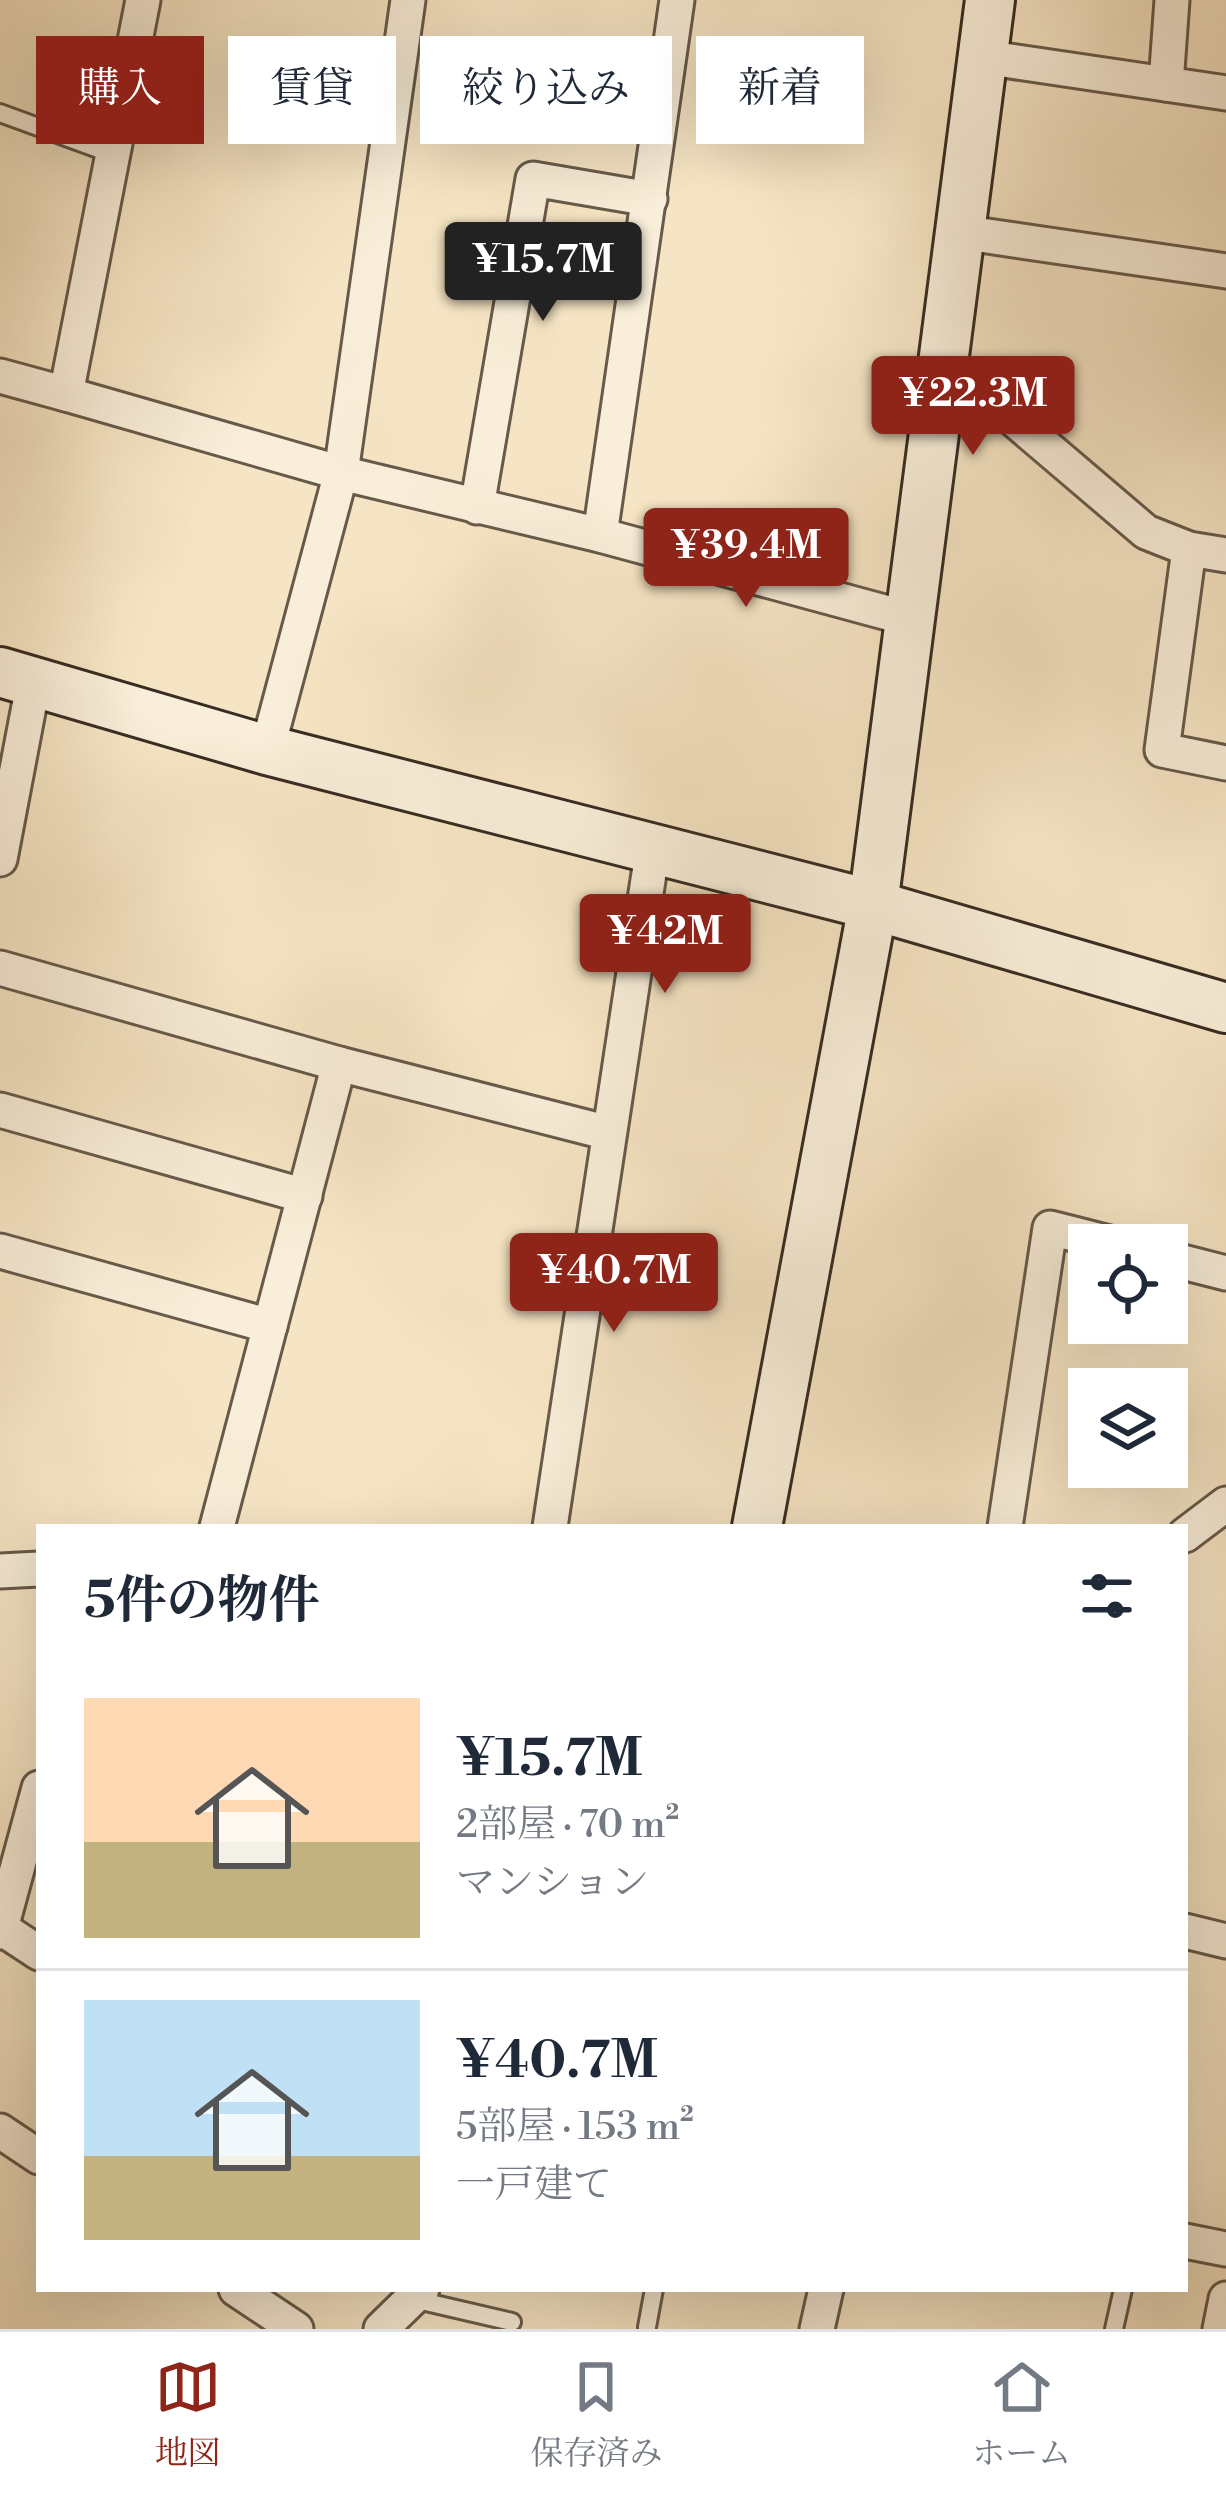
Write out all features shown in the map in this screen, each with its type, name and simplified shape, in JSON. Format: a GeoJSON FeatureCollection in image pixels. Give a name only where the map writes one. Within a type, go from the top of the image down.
{"type":"FeatureCollection","features":[{"type":"Feature","properties":{"kind":"street"},"geometry":{"type":"LineString","coordinates":[[66,394],[143,0]]}},
{"type":"Feature","properties":{"kind":"street"},"geometry":{"type":"LineString","coordinates":[[267,750],[341,473],[408,0]]}},
{"type":"Feature","properties":{"kind":"street"},"geometry":{"type":"LineString","coordinates":[[656,0],[666,36]]}},
{"type":"Feature","properties":{"kind":"street"},"geometry":{"type":"LineString","coordinates":[[671,36],[677,0]]}},
{"type":"Feature","properties":{"kind":"street"},"geometry":{"type":"LineString","coordinates":[[758,1524],[873,905],[990,0]]}},
{"type":"Feature","properties":{"kind":"street"},"geometry":{"type":"LineString","coordinates":[[1166,84],[1172,0]]}},
{"type":"Feature","properties":{"kind":"street"},"geometry":{"type":"LineString","coordinates":[[983,57],[1226,93]]}},
{"type":"Feature","properties":{"kind":"street"},"geometry":{"type":"LineString","coordinates":[[600,535],[657,144]]}},
{"type":"Feature","properties":{"kind":"street"},"geometry":{"type":"LineString","coordinates":[[477,508],[533,179],[650,199]]}},
{"type":"Feature","properties":{"kind":"street"},"geometry":{"type":"LineString","coordinates":[[960,232],[1226,271]]}},
{"type":"Feature","properties":{"kind":"street"},"geometry":{"type":"LineString","coordinates":[[943,359],[1146,532],[1189,549],[1226,555]]}},
{"type":"Feature","properties":{"kind":"street"},"geometry":{"type":"LineString","coordinates":[[0,376],[341,473],[600,535],[910,619]]}},
{"type":"Feature","properties":{"kind":"street"},"geometry":{"type":"LineString","coordinates":[[1189,549],[1162,750],[1226,763]]}},
{"type":"Feature","properties":{"kind":"street"},"geometry":{"type":"LineString","coordinates":[[0,859],[17,676],[267,750],[873,905],[1226,1008]]}},
{"type":"Feature","properties":{"kind":"street"},"geometry":{"type":"LineString","coordinates":[[550,1524],[653,847]]}},
{"type":"Feature","properties":{"kind":"street"},"geometry":{"type":"LineString","coordinates":[[0,968],[339,1064],[609,1133]]}},
{"type":"Feature","properties":{"kind":"street"},"geometry":{"type":"LineString","coordinates":[[218,1524],[339,1064]]}},
{"type":"Feature","properties":{"kind":"street"},"geometry":{"type":"LineString","coordinates":[[0,1111],[305,1196]]}},
{"type":"Feature","properties":{"kind":"street"},"geometry":{"type":"LineString","coordinates":[[1005,1524],[1050,1228],[1068,1233]]}},
{"type":"Feature","properties":{"kind":"street"},"geometry":{"type":"LineString","coordinates":[[0,1251],[270,1326]]}},
{"type":"Feature","properties":{"kind":"street"},"geometry":{"type":"LineString","coordinates":[[1188,1263],[1226,1273]]}},
{"type":"Feature","properties":{"kind":"street"},"geometry":{"type":"LineString","coordinates":[[1188,1533],[1226,1504]]}},
{"type":"Feature","properties":{"kind":"street"},"geometry":{"type":"LineString","coordinates":[[0,1570],[36,1569]]}},
{"type":"Feature","properties":{"kind":"street"},"geometry":{"type":"LineString","coordinates":[[36,1799],[1,1930],[36,1951]]}},
{"type":"Feature","properties":{"kind":"street"},"geometry":{"type":"LineString","coordinates":[[1188,1932],[1226,1941]]}},
{"type":"Feature","properties":{"kind":"street"},"geometry":{"type":"LineString","coordinates":[[0,2131],[36,2155]]}},
{"type":"Feature","properties":{"kind":"street"},"geometry":{"type":"LineString","coordinates":[[1188,2242],[1226,2249]]}},
{"type":"Feature","properties":{"kind":"street"},"geometry":{"type":"LineString","coordinates":[[240,2292],[296,2329]]}},
{"type":"Feature","properties":{"kind":"street"},"geometry":{"type":"LineString","coordinates":[[818,2329],[825,2292]]}},
{"type":"Feature","properties":{"kind":"street"},"geometry":{"type":"LineString","coordinates":[[381,2329],[417,2294]]}},
{"type":"Feature","properties":{"kind":"street"},"geometry":{"type":"LineString","coordinates":[[1220,2329],[1226,2299]]}},
{"type":"Feature","properties":{"kind":"lane"},"geometry":{"type":"LineString","coordinates":[[0,113],[112,154]]}},
{"type":"Feature","properties":{"kind":"lane"},"geometry":{"type":"LineString","coordinates":[[647,2327],[653,2292]]}},
{"type":"Feature","properties":{"kind":"lane"},"geometry":{"type":"LineString","coordinates":[[1114,2329],[1123,2292]]}},
{"type":"Feature","properties":{"kind":"lane"},"geometry":{"type":"LineString","coordinates":[[417,2294],[512,2322]]}}]}
